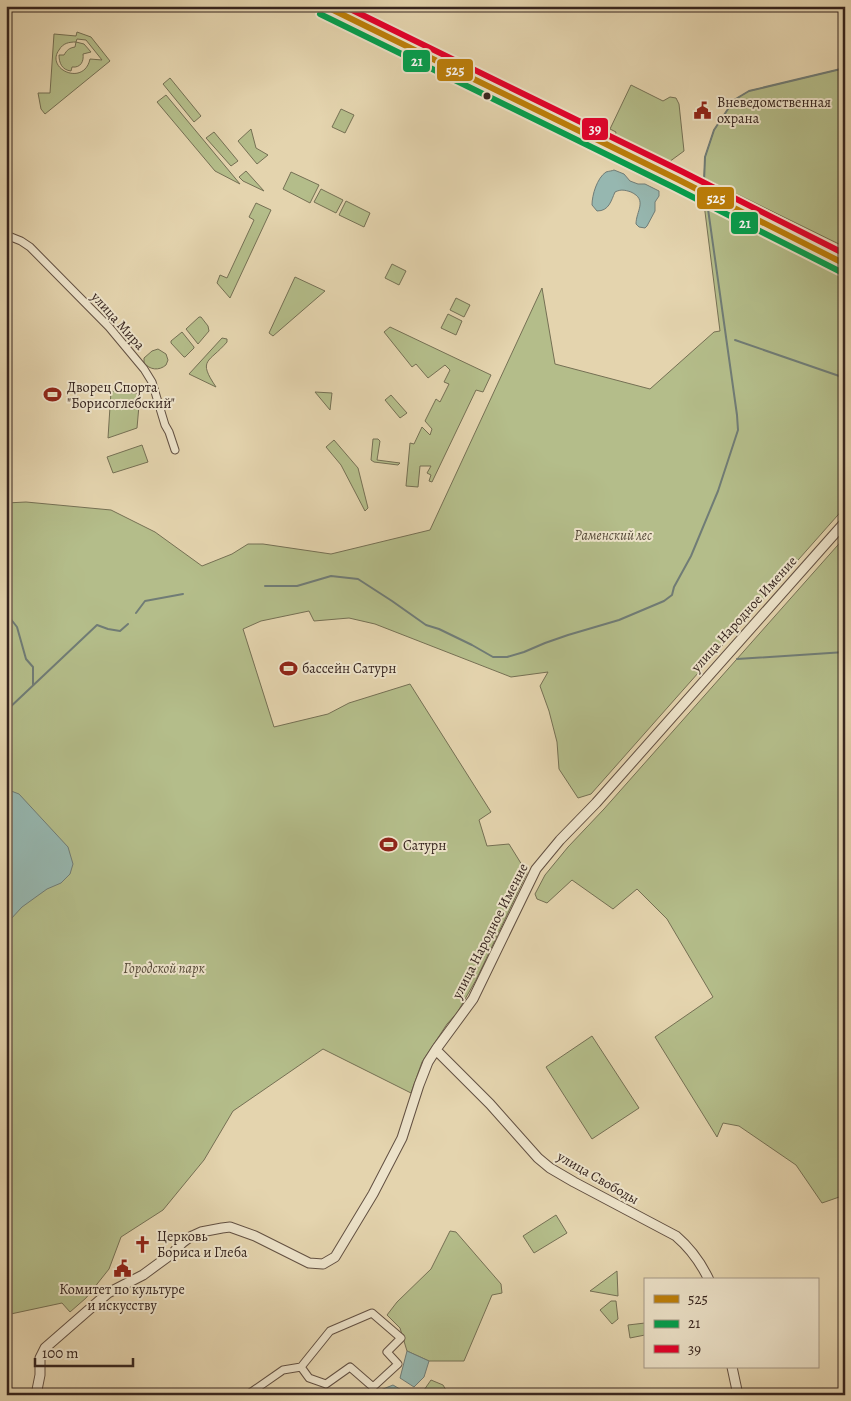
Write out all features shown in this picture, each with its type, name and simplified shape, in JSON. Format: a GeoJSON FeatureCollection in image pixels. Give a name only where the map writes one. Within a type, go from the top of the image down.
{"type":"FeatureCollection","features":[{"type":"Feature","properties":{"kind":"main road"},"geometry":{"type":"LineString","coordinates":[[324,6],[845,264]]}},
{"type":"Feature","properties":{"kind":"street","name":"улица Мира"},"geometry":{"type":"LineString","coordinates":[[6,235],[30,247],[109,327],[137,360],[152,382],[175,450]]}},
{"type":"Feature","properties":{"kind":"street","name":"улица Народное Имение"},"geometry":{"type":"LineString","coordinates":[[36,1395],[40,1375],[40,1358],[45,1348],[108,1293],[143,1275],[173,1253],[190,1237],[214,1229],[230,1227],[255,1236],[309,1263],[323,1264],[335,1257],[402,1138],[428,1062],[473,999],[536,869],[845,522]]}},
{"type":"Feature","properties":{"kind":"street","name":"улица Свободы"},"geometry":{"type":"LineString","coordinates":[[436,1050],[490,1104],[544,1163],[574,1182],[676,1236],[696,1256],[708,1278]]}},
{"type":"Feature","properties":{"kind":"street"},"geometry":{"type":"LineString","coordinates":[[247,1395],[283,1370],[301,1367],[330,1331],[372,1313],[401,1338],[387,1352],[398,1364],[374,1387],[350,1367],[326,1384],[309,1378],[301,1367]]}},
{"type":"Feature","properties":{"kind":"street"},"geometry":{"type":"LineString","coordinates":[[732,1368],[738,1395]]}},
{"type":"Feature","properties":{"kind":"green space"},"geometry":{"type":"Polygon","coordinates":[[[77,32],[91,37],[110,61],[45,114],[41,109],[38,93],[50,93],[54,34],[76,36],[77,32]],[[77,39],[76,42],[64,44],[56,57],[61,69],[67,72],[81,72],[90,59],[102,60],[86,40],[77,39]]]}},
{"type":"Feature","properties":{"kind":"green space"},"geometry":{"type":"Polygon","coordinates":[[[76,42],[84,44],[91,52],[83,54],[81,63],[78,66],[72,67],[71,71],[62,66],[59,55],[64,55],[68,49],[75,47],[76,42]]]}},
{"type":"Feature","properties":{"kind":"green space"},"geometry":{"type":"Polygon","coordinates":[[[845,68],[845,247],[704,178],[705,157],[714,130],[734,100],[749,91],[845,68]]]}},
{"type":"Feature","properties":{"kind":"green space"},"geometry":{"type":"Polygon","coordinates":[[[170,78],[201,116],[194,122],[163,84],[170,78]]]}},
{"type":"Feature","properties":{"kind":"green space"},"geometry":{"type":"Polygon","coordinates":[[[631,85],[663,101],[670,97],[676,98],[679,104],[684,151],[669,162],[615,136],[616,132],[610,129],[631,85]]]}},
{"type":"Feature","properties":{"kind":"green space"},"geometry":{"type":"Polygon","coordinates":[[[166,95],[240,184],[215,171],[157,102],[166,95]]]}},
{"type":"Feature","properties":{"kind":"green space"},"geometry":{"type":"Polygon","coordinates":[[[341,109],[354,115],[345,133],[332,127],[341,109]]]}},
{"type":"Feature","properties":{"kind":"green space"},"geometry":{"type":"Polygon","coordinates":[[[251,129],[256,148],[268,155],[257,164],[238,141],[251,129]]]}},
{"type":"Feature","properties":{"kind":"green space"},"geometry":{"type":"Polygon","coordinates":[[[214,132],[238,161],[231,166],[206,138],[214,132]]]}},
{"type":"Feature","properties":{"kind":"green space"},"geometry":{"type":"Polygon","coordinates":[[[246,171],[264,191],[243,181],[239,177],[246,171]]]}},
{"type":"Feature","properties":{"kind":"green space"},"geometry":{"type":"Polygon","coordinates":[[[291,172],[319,185],[310,203],[283,189],[291,172]]]}},
{"type":"Feature","properties":{"kind":"green space"},"geometry":{"type":"Polygon","coordinates":[[[321,189],[343,200],[336,213],[314,202],[321,189]]]}},
{"type":"Feature","properties":{"kind":"green space"},"geometry":{"type":"Polygon","coordinates":[[[346,201],[370,213],[364,227],[339,215],[346,201]]]}},
{"type":"Feature","properties":{"kind":"green space"},"geometry":{"type":"Polygon","coordinates":[[[256,203],[271,210],[230,298],[217,283],[220,275],[227,278],[254,220],[249,217],[256,203]]]}},
{"type":"Feature","properties":{"kind":"green space"},"geometry":{"type":"Polygon","coordinates":[[[704,204],[845,273],[845,507],[591,794],[578,798],[559,769],[557,742],[540,686],[548,672],[511,677],[375,624],[349,618],[314,621],[309,611],[261,621],[243,629],[274,727],[328,714],[349,703],[410,684],[491,812],[479,820],[487,846],[509,844],[527,873],[476,980],[457,1013],[447,1024],[422,1062],[411,1093],[323,1049],[233,1111],[204,1160],[163,1210],[121,1237],[109,1269],[86,1298],[70,1312],[62,1303],[6,1315],[6,503],[26,502],[111,510],[155,532],[202,566],[232,554],[248,544],[263,544],[331,554],[430,530],[542,288],[555,364],[650,389],[714,332],[720,331],[704,204]]]}},
{"type":"Feature","properties":{"kind":"green space"},"geometry":{"type":"Polygon","coordinates":[[[392,264],[406,271],[399,285],[385,278],[392,264]]]}},
{"type":"Feature","properties":{"kind":"green space"},"geometry":{"type":"Polygon","coordinates":[[[295,277],[325,291],[273,336],[269,333],[295,277]]]}},
{"type":"Feature","properties":{"kind":"green space"},"geometry":{"type":"Polygon","coordinates":[[[456,298],[470,305],[464,317],[450,310],[456,298]]]}},
{"type":"Feature","properties":{"kind":"green space"},"geometry":{"type":"Polygon","coordinates":[[[448,314],[462,321],[456,335],[441,328],[448,314]]]}},
{"type":"Feature","properties":{"kind":"green space"},"geometry":{"type":"Polygon","coordinates":[[[199,317],[208,326],[209,331],[198,344],[186,329],[199,317]]]}},
{"type":"Feature","properties":{"kind":"green space"},"geometry":{"type":"Polygon","coordinates":[[[390,327],[491,375],[483,392],[476,390],[432,482],[429,481],[431,475],[427,473],[431,466],[420,466],[418,487],[406,486],[410,443],[414,444],[422,427],[430,435],[432,429],[425,421],[436,399],[440,402],[449,384],[444,382],[450,370],[445,365],[428,378],[416,364],[412,367],[384,332],[390,327]]]}},
{"type":"Feature","properties":{"kind":"green space"},"geometry":{"type":"Polygon","coordinates":[[[182,332],[194,347],[185,357],[171,343],[182,332]]]}},
{"type":"Feature","properties":{"kind":"green space"},"geometry":{"type":"Polygon","coordinates":[[[222,338],[227,339],[227,342],[211,358],[206,366],[210,378],[216,387],[189,374],[222,338]]]}},
{"type":"Feature","properties":{"kind":"green space"},"geometry":{"type":"Polygon","coordinates":[[[158,349],[166,354],[168,360],[166,365],[158,369],[146,365],[144,358],[152,351],[158,349]]]}},
{"type":"Feature","properties":{"kind":"green space"},"geometry":{"type":"Polygon","coordinates":[[[111,391],[140,394],[137,428],[108,438],[111,391]]]}},
{"type":"Feature","properties":{"kind":"green space"},"geometry":{"type":"Polygon","coordinates":[[[315,392],[332,393],[330,410],[315,392]]]}},
{"type":"Feature","properties":{"kind":"green space"},"geometry":{"type":"Polygon","coordinates":[[[391,395],[407,413],[400,418],[385,400],[391,395]]]}},
{"type":"Feature","properties":{"kind":"green space"},"geometry":{"type":"Polygon","coordinates":[[[373,439],[380,441],[377,460],[400,463],[398,465],[371,460],[373,439]]]}},
{"type":"Feature","properties":{"kind":"green space"},"geometry":{"type":"Polygon","coordinates":[[[334,440],[358,468],[368,508],[365,511],[341,465],[326,447],[334,440]]]}},
{"type":"Feature","properties":{"kind":"green space"},"geometry":{"type":"Polygon","coordinates":[[[142,445],[148,462],[113,473],[107,457],[142,445]]]}},
{"type":"Feature","properties":{"kind":"green space"},"geometry":{"type":"Polygon","coordinates":[[[845,537],[845,1195],[822,1203],[796,1165],[739,1126],[723,1123],[717,1137],[655,1037],[713,997],[667,919],[637,889],[613,909],[572,880],[547,903],[537,899],[535,894],[545,875],[568,847],[604,809],[845,537]]]}},
{"type":"Feature","properties":{"kind":"green space"},"geometry":{"type":"Polygon","coordinates":[[[592,1036],[639,1108],[592,1139],[546,1067],[592,1036]]]}},
{"type":"Feature","properties":{"kind":"green space"},"geometry":{"type":"Polygon","coordinates":[[[556,1215],[567,1233],[534,1253],[523,1236],[556,1215]]]}},
{"type":"Feature","properties":{"kind":"green space"},"geometry":{"type":"Polygon","coordinates":[[[450,1231],[456,1232],[501,1284],[502,1293],[492,1295],[464,1361],[429,1361],[407,1351],[400,1328],[387,1315],[397,1302],[431,1269],[450,1231]]]}},
{"type":"Feature","properties":{"kind":"green space"},"geometry":{"type":"Polygon","coordinates":[[[617,1271],[618,1296],[590,1291],[617,1271]]]}},
{"type":"Feature","properties":{"kind":"green space"},"geometry":{"type":"Polygon","coordinates":[[[611,1301],[616,1301],[618,1319],[612,1324],[600,1310],[611,1301]]]}},
{"type":"Feature","properties":{"kind":"green space"},"geometry":{"type":"Polygon","coordinates":[[[644,1323],[644,1335],[630,1338],[628,1325],[644,1323]]]}},
{"type":"Feature","properties":{"kind":"green space"},"geometry":{"type":"Polygon","coordinates":[[[431,1380],[443,1385],[449,1395],[425,1395],[424,1390],[431,1380]]]}},
{"type":"Feature","properties":{"kind":"water"},"geometry":{"type":"Polygon","coordinates":[[[614,170],[624,174],[630,181],[645,184],[659,191],[659,196],[655,202],[655,211],[645,228],[639,227],[636,224],[640,202],[636,195],[631,192],[619,190],[615,192],[609,205],[601,211],[597,211],[592,205],[594,192],[600,178],[606,172],[614,170]]]}},
{"type":"Feature","properties":{"kind":"water"},"geometry":{"type":"Polygon","coordinates":[[[6,789],[19,794],[68,847],[73,864],[70,874],[61,883],[47,889],[22,907],[10,920],[6,930],[6,789]]]}},
{"type":"Feature","properties":{"kind":"water"},"geometry":{"type":"Polygon","coordinates":[[[407,1351],[429,1361],[424,1377],[414,1387],[400,1378],[407,1351]]]}},
{"type":"Feature","properties":{"kind":"water"},"geometry":{"type":"Polygon","coordinates":[[[393,1385],[410,1395],[378,1395],[378,1391],[393,1385]]]}},
{"type":"Feature","properties":{"kind":"waterway"},"geometry":{"type":"LineString","coordinates":[[704,182],[705,157],[714,130],[734,100],[749,91],[845,68]]}},
{"type":"Feature","properties":{"kind":"waterway"},"geometry":{"type":"LineString","coordinates":[[265,586],[297,586],[331,576],[358,579],[426,625],[439,629],[493,657],[507,657],[568,635],[619,620],[664,601],[672,595],[674,587],[691,556],[718,491],[738,430],[708,209]]}},
{"type":"Feature","properties":{"kind":"waterway"},"geometry":{"type":"LineString","coordinates":[[735,340],[845,378]]}},
{"type":"Feature","properties":{"kind":"waterway"},"geometry":{"type":"LineString","coordinates":[[136,613],[145,601],[183,594]]}},
{"type":"Feature","properties":{"kind":"waterway"},"geometry":{"type":"LineString","coordinates":[[6,613],[17,627],[26,659],[33,667],[33,685]]}},
{"type":"Feature","properties":{"kind":"waterway"},"geometry":{"type":"LineString","coordinates":[[6,711],[97,625],[120,631],[128,624]]}},
{"type":"Feature","properties":{"kind":"waterway"},"geometry":{"type":"LineString","coordinates":[[737,659],[845,652]]}},
{"type":"Feature","properties":{"kind":"transit line","name":"525"},"geometry":{"type":"LineString","coordinates":[[325,6],[845,264]]}},
{"type":"Feature","properties":{"kind":"transit line","name":"39"},"geometry":{"type":"LineString","coordinates":[[344,6],[681,171],[845,254]]}},
{"type":"Feature","properties":{"kind":"transit line","name":"21"},"geometry":{"type":"LineString","coordinates":[[320,14],[673,187],[841,272]]}},
{"type":"Feature","properties":{"kind":"place","name":"Вневедомственная охрана"},"geometry":{"type":"Point","coordinates":[703,110]}},
{"type":"Feature","properties":{"kind":"place","name":"Дворец Спорта \"Борисоглебский\""},"geometry":{"type":"Point","coordinates":[53,395]}},
{"type":"Feature","properties":{"kind":"place","name":"бассейн Сатурн"},"geometry":{"type":"Point","coordinates":[288,668]}},
{"type":"Feature","properties":{"kind":"place","name":"Сатурн"},"geometry":{"type":"Point","coordinates":[389,845]}},
{"type":"Feature","properties":{"kind":"place","name":"Церковь Бориса и Глеба"},"geometry":{"type":"Point","coordinates":[143,1244]}},
{"type":"Feature","properties":{"kind":"place","name":"Комитет по культуре и искусству"},"geometry":{"type":"Point","coordinates":[122,1269]}},
{"type":"Feature","properties":{"kind":"park label","name":"Раменский лес"},"geometry":{"type":"Point","coordinates":[613,535]}},
{"type":"Feature","properties":{"kind":"park label","name":"Городской парк"},"geometry":{"type":"Point","coordinates":[164,968]}}]}
